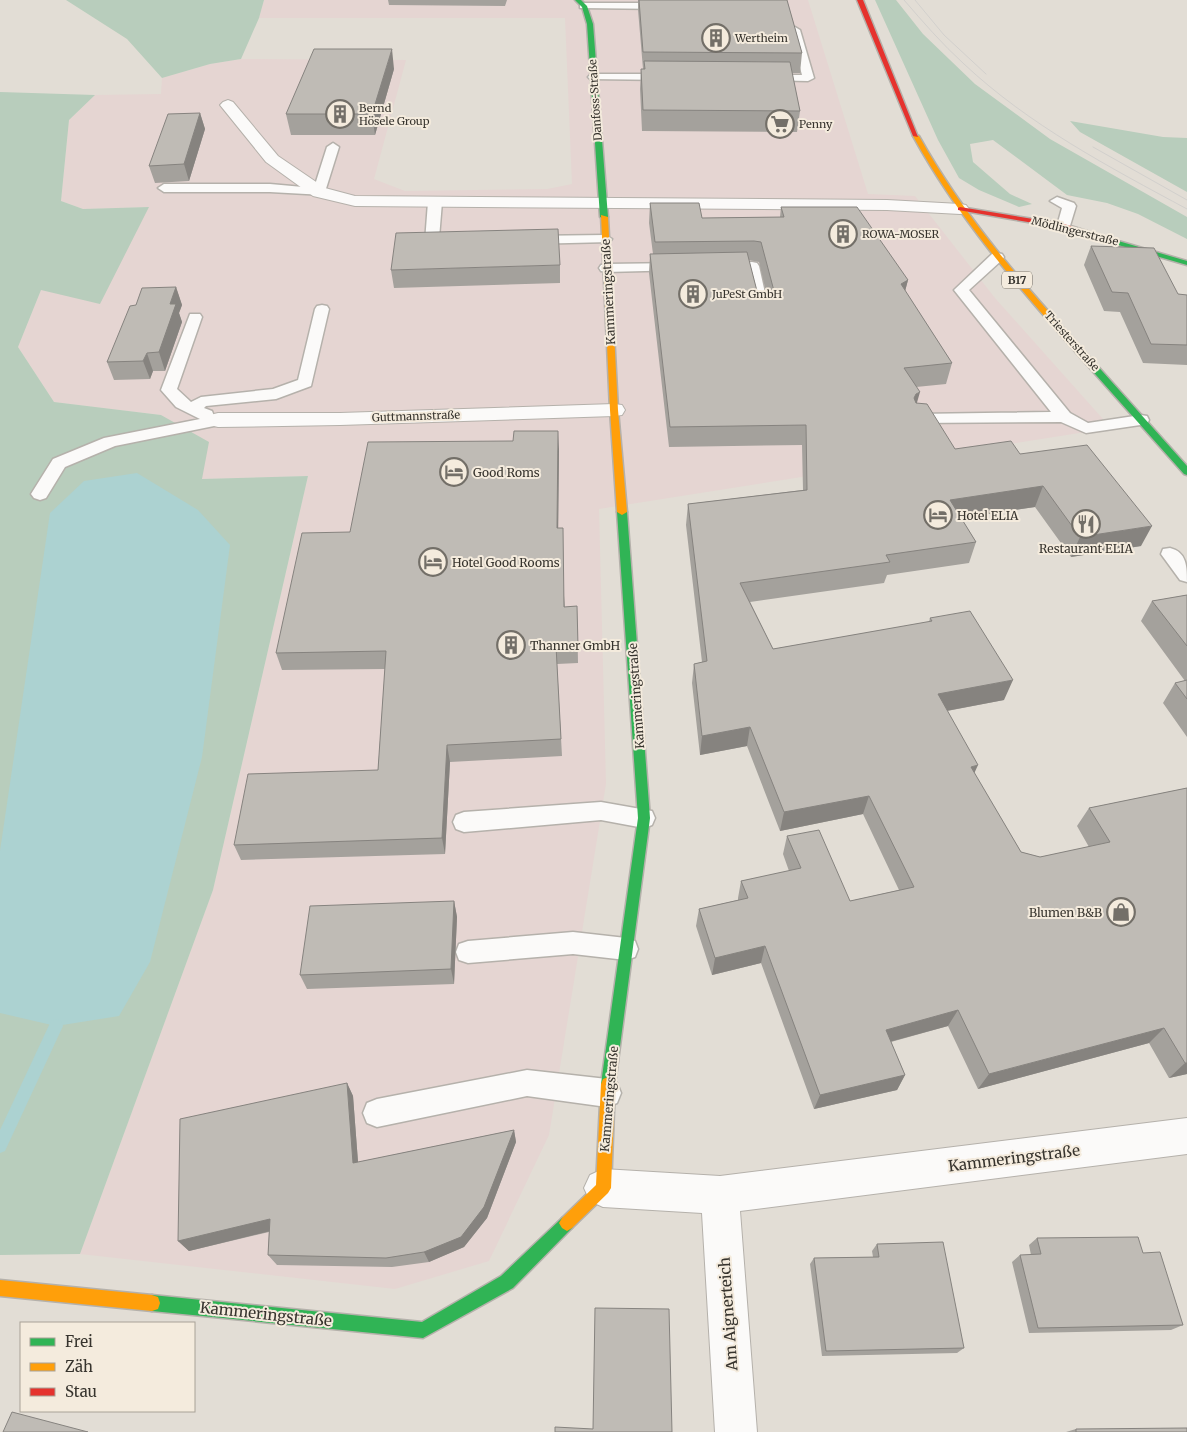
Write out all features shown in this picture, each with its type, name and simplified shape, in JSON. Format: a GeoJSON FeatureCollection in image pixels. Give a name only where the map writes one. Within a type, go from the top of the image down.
{"type":"FeatureCollection","features":[{"type":"Feature","properties":{"kind":"street","name":"B17"},"geometry":{"type":"LineString","coordinates":[[860,0],[898,96],[922,148],[960,209]]}},
{"type":"Feature","properties":{"kind":"street","name":"Danfoss-Straße"},"geometry":{"type":"LineString","coordinates":[[581,3],[590,24],[603,203]]}},
{"type":"Feature","properties":{"kind":"street"},"geometry":{"type":"LineString","coordinates":[[228,105],[272,160],[319,192],[355,201],[887,205],[960,209]]}},
{"type":"Feature","properties":{"kind":"street","name":"Kammeringstraße"},"geometry":{"type":"LineString","coordinates":[[0,1288],[423,1330],[507,1282],[603,1188],[607,1093],[644,818],[633,645],[614,410],[603,203]]}},
{"type":"Feature","properties":{"kind":"street","name":"Mödlingerstraße"},"geometry":{"type":"LineString","coordinates":[[960,209],[1064,226],[1187,263]]}},
{"type":"Feature","properties":{"kind":"street","name":"Triesterstraße"},"geometry":{"type":"LineString","coordinates":[[960,209],[997,257],[1187,472]]}},
{"type":"Feature","properties":{"kind":"street","name":"Guttmannstraße"},"geometry":{"type":"LineString","coordinates":[[218,420],[340,419],[614,410]]}},
{"type":"Feature","properties":{"kind":"street","name":"Kammeringstraße"},"geometry":{"type":"LineString","coordinates":[[603,1188],[720,1195],[1185,1144]]}},
{"type":"Feature","properties":{"kind":"street","name":"Am Aignerteich"},"geometry":{"type":"LineString","coordinates":[[720,1195],[736,1432]]}},
{"type":"Feature","properties":{"kind":"lane"},"geometry":{"type":"LineString","coordinates":[[581,3],[681,6]]}},
{"type":"Feature","properties":{"kind":"lane"},"geometry":{"type":"LineString","coordinates":[[750,78],[808,78],[791,16]]}},
{"type":"Feature","properties":{"kind":"lane"},"geometry":{"type":"LineString","coordinates":[[594,77],[681,77]]}},
{"type":"Feature","properties":{"kind":"lane"},"geometry":{"type":"LineString","coordinates":[[164,188],[270,188],[319,192],[333,147]]}},
{"type":"Feature","properties":{"kind":"lane"},"geometry":{"type":"LineString","coordinates":[[1057,201],[1069,206],[1064,226]]}},
{"type":"Feature","properties":{"kind":"lane"},"geometry":{"type":"LineString","coordinates":[[435,202],[432,242],[461,242]]}},
{"type":"Feature","properties":{"kind":"lane"},"geometry":{"type":"LineString","coordinates":[[520,241],[605,239]]}},
{"type":"Feature","properties":{"kind":"lane"},"geometry":{"type":"LineString","coordinates":[[997,257],[961,290],[1064,417],[1086,428],[1141,420]]}},
{"type":"Feature","properties":{"kind":"lane"},"geometry":{"type":"LineString","coordinates":[[606,268],[752,266],[762,311]]}},
{"type":"Feature","properties":{"kind":"lane"},"geometry":{"type":"LineString","coordinates":[[194,409],[201,402],[276,394],[305,383],[322,310]]}},
{"type":"Feature","properties":{"kind":"lane"},"geometry":{"type":"LineString","coordinates":[[195,317],[169,390],[182,404],[218,420]]}},
{"type":"Feature","properties":{"kind":"lane"},"geometry":{"type":"LineString","coordinates":[[918,419],[1064,417]]}},
{"type":"Feature","properties":{"kind":"lane"},"geometry":{"type":"LineString","coordinates":[[40,494],[59,463],[110,442],[218,420]]}},
{"type":"Feature","properties":{"kind":"lane"},"geometry":{"type":"LineString","coordinates":[[1187,552],[1170,554],[1187,575]]}},
{"type":"Feature","properties":{"kind":"lane"},"geometry":{"type":"LineString","coordinates":[[464,822],[602,811],[644,818]]}},
{"type":"Feature","properties":{"kind":"lane"},"geometry":{"type":"LineString","coordinates":[[468,952],[573,943],[626,949]]}},
{"type":"Feature","properties":{"kind":"lane"},"geometry":{"type":"LineString","coordinates":[[377,1113],[526,1082],[607,1093]]}},
{"type":"Feature","properties":{"kind":"shaded area"},"geometry":{"type":"Polygon","coordinates":[[[264,0],[808,0],[868,194],[915,196],[995,298],[1111,428],[599,509],[606,784],[549,1135],[489,1261],[395,1289],[80,1254],[213,890],[308,476],[201,479],[161,415],[54,402],[18,347],[41,290],[149,207],[83,209],[61,201],[69,120],[95,95],[161,94],[162,78],[210,64],[241,59],[406,60],[374,179],[405,191],[547,189],[572,184],[565,18],[259,18],[264,0]]]}},
{"type":"Feature","properties":{"kind":"green space"},"geometry":{"type":"Polygon","coordinates":[[[66,0],[264,0],[259,18],[241,59],[210,64],[162,78],[127,39],[66,0]]]}},
{"type":"Feature","properties":{"kind":"green space"},"geometry":{"type":"Polygon","coordinates":[[[875,0],[896,0],[923,34],[975,84],[1050,139],[1187,217],[1187,239],[1138,214],[1107,203],[1067,195],[993,140],[970,144],[973,162],[1010,194],[1032,204],[1019,207],[979,190],[959,178],[938,140],[875,0]]]}},
{"type":"Feature","properties":{"kind":"green space"},"geometry":{"type":"Polygon","coordinates":[[[0,92],[95,95],[69,120],[61,201],[83,209],[149,207],[100,304],[41,290],[18,347],[54,402],[161,415],[209,442],[202,479],[308,476],[213,890],[80,1254],[0,1255],[0,92]]]}},
{"type":"Feature","properties":{"kind":"green space"},"geometry":{"type":"Polygon","coordinates":[[[1070,121],[1163,137],[1187,138],[1187,192],[1080,132],[1070,121]]]}},
{"type":"Feature","properties":{"kind":"water"},"geometry":{"type":"Polygon","coordinates":[[[137,473],[198,510],[230,545],[202,757],[150,962],[119,1016],[56,1026],[0,1013],[0,851],[50,513],[84,481],[137,473]]]}},
{"type":"Feature","properties":{"kind":"building","name":"Wertheim"},"geometry":{"type":"Polygon","coordinates":[[[639,0],[787,0],[802,53],[643,52],[639,0]]]}},
{"type":"Feature","properties":{"kind":"building"},"geometry":{"type":"Polygon","coordinates":[[[314,49],[392,49],[372,114],[286,114],[314,49]]]}},
{"type":"Feature","properties":{"kind":"building"},"geometry":{"type":"Polygon","coordinates":[[[644,61],[790,62],[800,111],[643,110],[641,69],[645,69],[644,61]]]}},
{"type":"Feature","properties":{"kind":"building"},"geometry":{"type":"Polygon","coordinates":[[[200,113],[184,164],[149,166],[168,114],[200,113]]]}},
{"type":"Feature","properties":{"kind":"building"},"geometry":{"type":"Polygon","coordinates":[[[650,203],[699,203],[702,218],[784,217],[781,207],[857,207],[908,280],[901,284],[952,363],[904,368],[920,392],[914,398],[916,403],[927,404],[955,449],[1011,441],[1020,454],[1087,445],[1152,526],[1080,537],[1043,486],[950,500],[976,542],[886,555],[890,562],[740,583],[773,649],[932,621],[930,618],[970,611],[1013,680],[938,694],[978,765],[971,767],[1021,852],[1040,857],[1110,842],[1089,808],[1187,788],[1187,1063],[1185,1063],[1164,1028],[989,1074],[958,1010],[886,1030],[905,1075],[820,1095],[765,946],[715,958],[699,909],[748,898],[741,881],[801,868],[787,836],[819,830],[850,901],[914,887],[869,796],[784,812],[750,727],[702,736],[694,664],[707,661],[688,504],[807,490],[806,425],[670,427],[650,254],[747,252],[758,295],[770,296],[774,291],[761,242],[655,242],[650,203]]]}},
{"type":"Feature","properties":{"kind":"building"},"geometry":{"type":"Polygon","coordinates":[[[558,229],[560,265],[391,270],[396,233],[558,229]]]}},
{"type":"Feature","properties":{"kind":"building"},"geometry":{"type":"Polygon","coordinates":[[[1091,246],[1154,248],[1178,294],[1187,295],[1187,345],[1151,344],[1128,293],[1112,292],[1091,246]]]}},
{"type":"Feature","properties":{"kind":"building"},"geometry":{"type":"Polygon","coordinates":[[[176,287],[170,304],[176,304],[159,352],[147,353],[143,361],[107,362],[130,306],[136,305],[142,288],[176,287]]]}},
{"type":"Feature","properties":{"kind":"building"},"geometry":{"type":"Polygon","coordinates":[[[514,431],[558,431],[557,528],[563,528],[564,607],[577,606],[578,646],[556,646],[561,739],[447,745],[442,838],[234,845],[248,774],[378,770],[386,651],[276,653],[302,533],[350,532],[368,442],[513,441],[514,431]]]}},
{"type":"Feature","properties":{"kind":"building"},"geometry":{"type":"Polygon","coordinates":[[[1187,595],[1187,646],[1152,601],[1187,595]]]}},
{"type":"Feature","properties":{"kind":"building"},"geometry":{"type":"Polygon","coordinates":[[[1187,680],[1187,699],[1175,683],[1187,680]]]}},
{"type":"Feature","properties":{"kind":"building"},"geometry":{"type":"Polygon","coordinates":[[[454,901],[451,969],[300,975],[310,906],[454,901]]]}},
{"type":"Feature","properties":{"kind":"building"},"geometry":{"type":"Polygon","coordinates":[[[347,1083],[353,1163],[514,1130],[484,1207],[461,1237],[424,1252],[386,1258],[268,1255],[270,1219],[178,1241],[180,1119],[347,1083]]]}},
{"type":"Feature","properties":{"kind":"building"},"geometry":{"type":"Polygon","coordinates":[[[1138,1237],[1143,1253],[1160,1252],[1183,1325],[1038,1328],[1020,1255],[1041,1254],[1037,1238],[1138,1237]]]}},
{"type":"Feature","properties":{"kind":"building"},"geometry":{"type":"Polygon","coordinates":[[[943,1242],[964,1348],[826,1351],[814,1258],[879,1257],[877,1244],[943,1242]]]}},
{"type":"Feature","properties":{"kind":"building"},"geometry":{"type":"Polygon","coordinates":[[[595,1308],[669,1309],[672,1432],[555,1432],[555,1427],[593,1429],[595,1308]]]}},
{"type":"Feature","properties":{"kind":"building"},"geometry":{"type":"Polygon","coordinates":[[[12,1412],[88,1432],[3,1432],[12,1412]]]}},
{"type":"Feature","properties":{"kind":"building"},"geometry":{"type":"Polygon","coordinates":[[[1187,1428],[1187,1432],[1076,1432],[1076,1429],[1187,1428]]]}},
{"type":"Feature","properties":{"kind":"waterway"},"geometry":{"type":"LineString","coordinates":[[0,1146],[56,1026]]}},
{"type":"Feature","properties":{"kind":"tram line"},"geometry":{"type":"LineString","coordinates":[[904,0],[956,56],[989,86],[1015,106],[1099,161],[1187,209]]}},
{"type":"Feature","properties":{"kind":"tram line"},"geometry":{"type":"LineString","coordinates":[[915,0],[944,35],[986,74]]}},
{"type":"Feature","properties":{"kind":"tram line"},"geometry":{"type":"LineString","coordinates":[[1093,147],[1187,200]]}},
{"type":"Feature","properties":{"kind":"traffic: fast"},"geometry":{"type":"LineString","coordinates":[[578,0],[584,6],[590,24],[604,217]]}},
{"type":"Feature","properties":{"kind":"traffic: fast"},"geometry":{"type":"LineString","coordinates":[[1111,240],[1187,263]]}},
{"type":"Feature","properties":{"kind":"traffic: fast"},"geometry":{"type":"LineString","coordinates":[[1083,355],[1187,472]]}},
{"type":"Feature","properties":{"kind":"traffic: fast"},"geometry":{"type":"LineString","coordinates":[[608,1084],[644,818],[622,512]]}},
{"type":"Feature","properties":{"kind":"traffic: fast"},"geometry":{"type":"LineString","coordinates":[[152,1303],[423,1330],[507,1282],[567,1223]]}},
{"type":"Feature","properties":{"kind":"traffic: slow"},"geometry":{"type":"LineString","coordinates":[[916,136],[951,196],[971,224],[1014,277],[1083,355]]}},
{"type":"Feature","properties":{"kind":"traffic: slow"},"geometry":{"type":"LineString","coordinates":[[604,217],[614,410],[622,512]]}},
{"type":"Feature","properties":{"kind":"traffic: slow"},"geometry":{"type":"LineString","coordinates":[[567,1223],[603,1188],[608,1084]]}},
{"type":"Feature","properties":{"kind":"traffic: slow"},"geometry":{"type":"LineString","coordinates":[[0,1288],[152,1303]]}},
{"type":"Feature","properties":{"kind":"traffic: jam"},"geometry":{"type":"LineString","coordinates":[[860,0],[916,136]]}},
{"type":"Feature","properties":{"kind":"traffic: jam"},"geometry":{"type":"LineString","coordinates":[[960,209],[1064,226],[1111,240]]}},
{"type":"Feature","properties":{"kind":"place","name":"Wertheim"},"geometry":{"type":"Point","coordinates":[716,38]}},
{"type":"Feature","properties":{"kind":"place","name":"Bernd Hösele Group"},"geometry":{"type":"Point","coordinates":[340,114]}},
{"type":"Feature","properties":{"kind":"place","name":"Penny"},"geometry":{"type":"Point","coordinates":[780,124]}},
{"type":"Feature","properties":{"kind":"place","name":"ROWA-MOSER"},"geometry":{"type":"Point","coordinates":[843,234]}},
{"type":"Feature","properties":{"kind":"place","name":"JuPeSt GmbH"},"geometry":{"type":"Point","coordinates":[693,294]}},
{"type":"Feature","properties":{"kind":"place","name":"Good Roms"},"geometry":{"type":"Point","coordinates":[454,472]}},
{"type":"Feature","properties":{"kind":"place","name":"Hotel ELIA"},"geometry":{"type":"Point","coordinates":[938,515]}},
{"type":"Feature","properties":{"kind":"place","name":"Restaurant ELIA"},"geometry":{"type":"Point","coordinates":[1086,524]}},
{"type":"Feature","properties":{"kind":"place","name":"Hotel Good Rooms"},"geometry":{"type":"Point","coordinates":[433,562]}},
{"type":"Feature","properties":{"kind":"place","name":"Thanner GmbH"},"geometry":{"type":"Point","coordinates":[511,645]}},
{"type":"Feature","properties":{"kind":"place","name":"Blumen B&B"},"geometry":{"type":"Point","coordinates":[1121,912]}}]}
